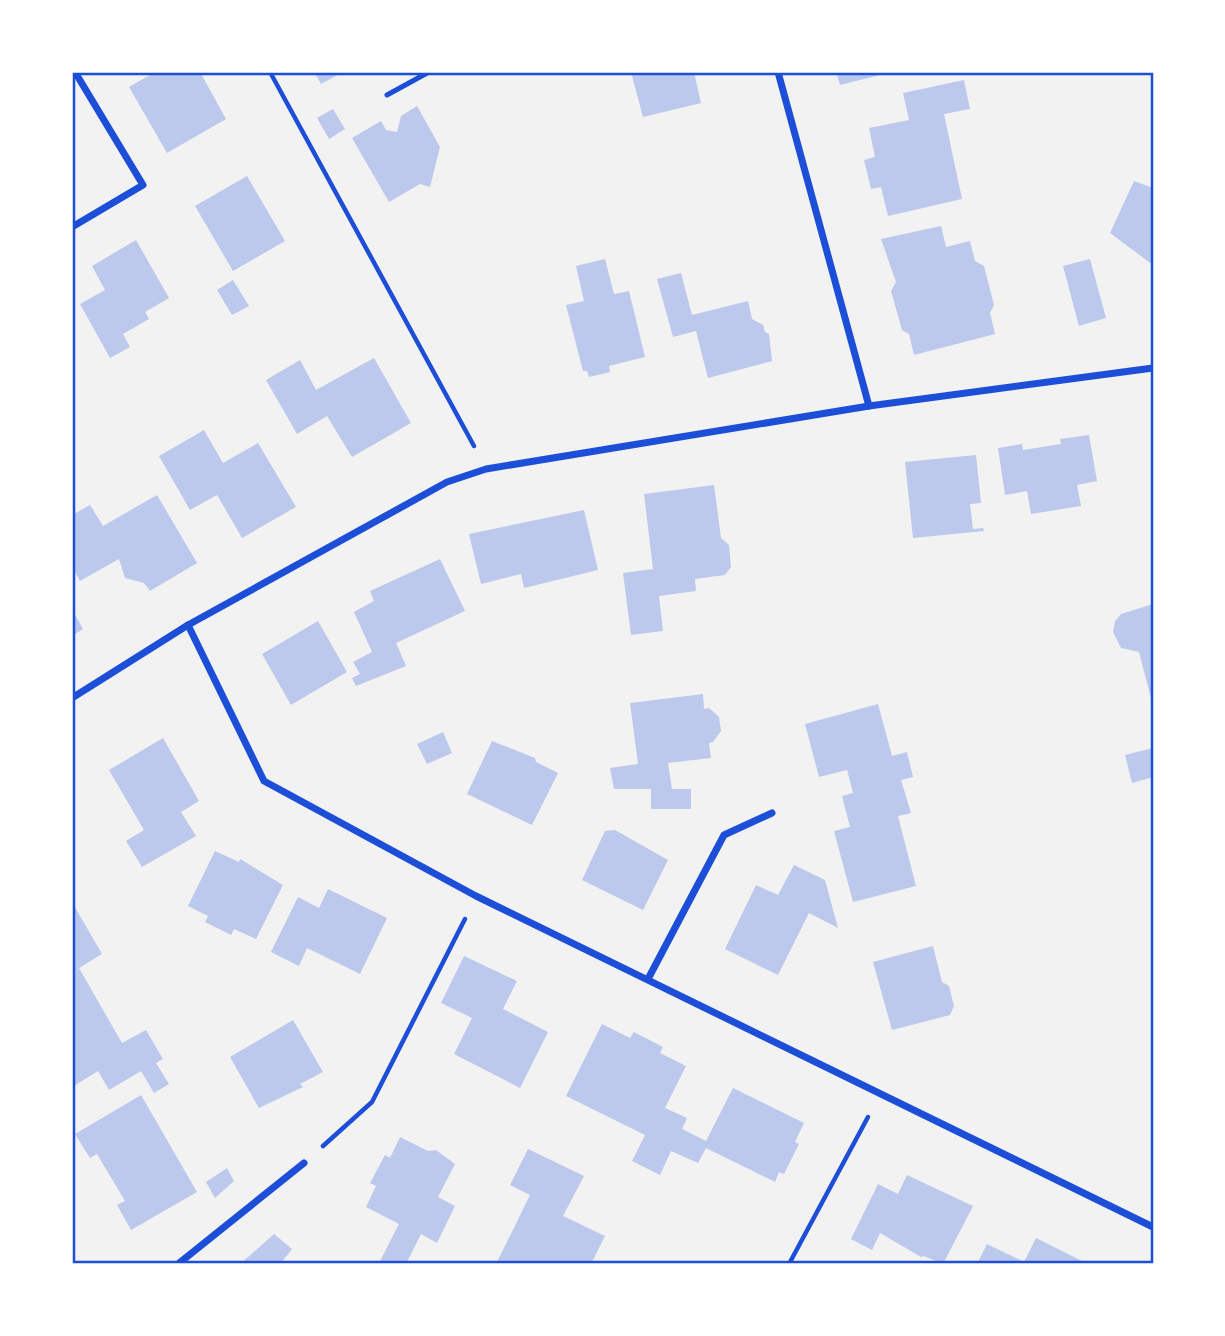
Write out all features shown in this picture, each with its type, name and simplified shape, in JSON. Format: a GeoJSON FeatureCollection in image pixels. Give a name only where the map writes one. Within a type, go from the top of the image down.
{"type":"FeatureCollection","features":[{"type":"Feature","properties":{"kind":"street"},"geometry":{"type":"LineString","coordinates":[[72,227],[143,185],[75,72]]}},
{"type":"Feature","properties":{"kind":"street"},"geometry":{"type":"LineString","coordinates":[[778,72],[869,406]]}},
{"type":"Feature","properties":{"kind":"street"},"geometry":{"type":"LineString","coordinates":[[72,698],[188,625],[447,482],[486,469],[869,406],[1153,368]]}},
{"type":"Feature","properties":{"kind":"street"},"geometry":{"type":"LineString","coordinates":[[188,625],[264,781],[477,896],[1153,1227]]}},
{"type":"Feature","properties":{"kind":"street"},"geometry":{"type":"LineString","coordinates":[[648,979],[724,835],[772,813]]}},
{"type":"Feature","properties":{"kind":"street"},"geometry":{"type":"LineString","coordinates":[[178,1264],[304,1163]]}},
{"type":"Feature","properties":{"kind":"lane"},"geometry":{"type":"LineString","coordinates":[[387,96],[429,72]]}},
{"type":"Feature","properties":{"kind":"path"},"geometry":{"type":"LineString","coordinates":[[270,72],[486,469]]}},
{"type":"Feature","properties":{"kind":"path"},"geometry":{"type":"LineString","coordinates":[[304,1163],[372,1102],[477,896]]}},
{"type":"Feature","properties":{"kind":"path"},"geometry":{"type":"LineString","coordinates":[[789,1264],[880,1093]]}},
{"type":"Feature","properties":{"kind":"building"},"geometry":{"type":"Polygon","coordinates":[[[155,72],[200,72],[226,119],[167,153],[129,87],[155,72]]]}},
{"type":"Feature","properties":{"kind":"building"},"geometry":{"type":"Polygon","coordinates":[[[314,72],[343,72],[321,84],[314,72]]]}},
{"type":"Feature","properties":{"kind":"building"},"geometry":{"type":"Polygon","coordinates":[[[631,72],[694,72],[701,103],[643,117],[631,72]]]}},
{"type":"Feature","properties":{"kind":"building"},"geometry":{"type":"Polygon","coordinates":[[[836,72],[888,72],[888,73],[840,85],[836,72]]]}},
{"type":"Feature","properties":{"kind":"building"},"geometry":{"type":"Polygon","coordinates":[[[964,80],[970,109],[944,114],[962,199],[888,216],[881,187],[871,189],[864,160],[875,157],[869,128],[909,120],[903,93],[964,80]]]}},
{"type":"Feature","properties":{"kind":"building"},"geometry":{"type":"Polygon","coordinates":[[[417,106],[440,147],[430,187],[420,184],[389,202],[352,138],[381,121],[386,130],[397,132],[401,116],[417,106]]]}},
{"type":"Feature","properties":{"kind":"building"},"geometry":{"type":"Polygon","coordinates":[[[333,109],[345,129],[329,139],[317,118],[333,109]]]}},
{"type":"Feature","properties":{"kind":"building"},"geometry":{"type":"Polygon","coordinates":[[[247,176],[285,241],[233,271],[195,206],[247,176]]]}},
{"type":"Feature","properties":{"kind":"building"},"geometry":{"type":"Polygon","coordinates":[[[1134,181],[1153,188],[1153,265],[1110,233],[1134,181]]]}},
{"type":"Feature","properties":{"kind":"building"},"geometry":{"type":"Polygon","coordinates":[[[941,226],[946,247],[970,241],[975,261],[984,266],[994,305],[990,313],[995,334],[914,355],[909,334],[902,330],[891,291],[896,282],[881,239],[941,226]]]}},
{"type":"Feature","properties":{"kind":"building"},"geometry":{"type":"Polygon","coordinates":[[[136,240],[169,298],[145,312],[149,319],[123,334],[130,347],[110,358],[80,304],[105,290],[92,266],[136,240]]]}},
{"type":"Feature","properties":{"kind":"building"},"geometry":{"type":"Polygon","coordinates":[[[605,259],[614,294],[629,291],[645,357],[609,366],[610,372],[589,377],[587,371],[583,371],[566,305],[584,301],[576,266],[605,259]]]}},
{"type":"Feature","properties":{"kind":"building"},"geometry":{"type":"Polygon","coordinates":[[[1090,259],[1106,318],[1079,326],[1063,266],[1090,259]]]}},
{"type":"Feature","properties":{"kind":"building"},"geometry":{"type":"Polygon","coordinates":[[[681,273],[692,315],[748,301],[752,319],[763,325],[765,332],[769,334],[772,361],[708,378],[696,331],[673,337],[657,279],[681,273]]]}},
{"type":"Feature","properties":{"kind":"building"},"geometry":{"type":"Polygon","coordinates":[[[233,280],[249,306],[232,315],[217,290],[233,280]]]}},
{"type":"Feature","properties":{"kind":"building"},"geometry":{"type":"Polygon","coordinates":[[[374,358],[411,423],[352,457],[327,416],[297,434],[266,380],[300,360],[316,390],[374,358]]]}},
{"type":"Feature","properties":{"kind":"building"},"geometry":{"type":"Polygon","coordinates":[[[204,430],[223,463],[258,443],[296,507],[242,538],[217,495],[190,510],[159,456],[204,430]]]}},
{"type":"Feature","properties":{"kind":"building"},"geometry":{"type":"Polygon","coordinates":[[[1089,435],[1097,481],[1077,485],[1081,506],[1031,514],[1027,491],[1005,495],[998,448],[1022,444],[1023,450],[1061,444],[1060,439],[1089,435]]]}},
{"type":"Feature","properties":{"kind":"building"},"geometry":{"type":"Polygon","coordinates":[[[976,455],[981,503],[970,504],[973,529],[983,528],[984,531],[913,538],[905,462],[976,455]]]}},
{"type":"Feature","properties":{"kind":"building"},"geometry":{"type":"Polygon","coordinates":[[[714,485],[721,538],[729,545],[731,567],[725,575],[695,579],[696,591],[659,596],[663,631],[631,635],[623,573],[653,569],[644,494],[714,485]]]}},
{"type":"Feature","properties":{"kind":"building"},"geometry":{"type":"Polygon","coordinates":[[[157,495],[197,563],[150,591],[144,583],[125,578],[119,559],[80,581],[72,567],[72,515],[90,505],[103,526],[157,495]]]}},
{"type":"Feature","properties":{"kind":"building"},"geometry":{"type":"Polygon","coordinates":[[[584,510],[598,570],[524,588],[521,574],[481,584],[469,534],[584,510]]]}},
{"type":"Feature","properties":{"kind":"building"},"geometry":{"type":"Polygon","coordinates":[[[440,559],[465,611],[396,643],[406,666],[356,686],[352,678],[360,674],[353,662],[372,652],[354,612],[374,601],[370,591],[440,559]]]}},
{"type":"Feature","properties":{"kind":"building"},"geometry":{"type":"Polygon","coordinates":[[[1153,604],[1152,702],[1139,652],[1121,648],[1113,632],[1115,621],[1121,614],[1153,604]]]}},
{"type":"Feature","properties":{"kind":"building"},"geometry":{"type":"Polygon","coordinates":[[[72,609],[83,629],[72,636],[72,609]]]}},
{"type":"Feature","properties":{"kind":"building"},"geometry":{"type":"Polygon","coordinates":[[[318,621],[347,672],[291,705],[262,654],[318,621]]]}},
{"type":"Feature","properties":{"kind":"building"},"geometry":{"type":"Polygon","coordinates":[[[703,694],[704,709],[709,708],[719,717],[721,731],[713,742],[709,743],[711,758],[668,763],[672,789],[691,789],[691,809],[651,809],[651,789],[614,789],[610,768],[638,764],[630,703],[703,694]]]}},
{"type":"Feature","properties":{"kind":"building"},"geometry":{"type":"Polygon","coordinates":[[[878,704],[892,756],[907,752],[913,777],[901,780],[911,813],[898,816],[916,886],[853,902],[834,831],[850,827],[842,796],[853,793],[847,770],[819,777],[805,724],[878,704]]]}},
{"type":"Feature","properties":{"kind":"building"},"geometry":{"type":"Polygon","coordinates":[[[443,732],[452,753],[427,764],[417,744],[443,732]]]}},
{"type":"Feature","properties":{"kind":"building"},"geometry":{"type":"Polygon","coordinates":[[[163,738],[199,801],[181,812],[196,836],[142,867],[126,841],[144,830],[109,770],[163,738]]]}},
{"type":"Feature","properties":{"kind":"building"},"geometry":{"type":"Polygon","coordinates":[[[492,741],[535,758],[536,762],[558,773],[532,825],[467,794],[492,741]]]}},
{"type":"Feature","properties":{"kind":"building"},"geometry":{"type":"Polygon","coordinates":[[[1153,748],[1153,777],[1132,783],[1125,755],[1153,748]]]}},
{"type":"Feature","properties":{"kind":"building"},"geometry":{"type":"Polygon","coordinates":[[[615,830],[668,860],[643,910],[582,880],[605,831],[615,830]]]}},
{"type":"Feature","properties":{"kind":"building"},"geometry":{"type":"Polygon","coordinates":[[[215,851],[239,862],[240,859],[283,885],[256,939],[234,929],[231,935],[205,922],[208,916],[188,906],[215,851]]]}},
{"type":"Feature","properties":{"kind":"building"},"geometry":{"type":"Polygon","coordinates":[[[794,865],[825,880],[838,928],[809,913],[778,975],[725,949],[756,885],[778,895],[794,865]]]}},
{"type":"Feature","properties":{"kind":"building"},"geometry":{"type":"Polygon","coordinates":[[[328,889],[387,918],[360,974],[307,948],[299,966],[271,952],[298,897],[319,908],[328,889]]]}},
{"type":"Feature","properties":{"kind":"building"},"geometry":{"type":"Polygon","coordinates":[[[72,902],[102,954],[79,968],[122,1043],[146,1030],[163,1059],[156,1063],[169,1084],[154,1093],[141,1071],[109,1090],[98,1071],[72,1087],[72,902]]]}},
{"type":"Feature","properties":{"kind":"building"},"geometry":{"type":"Polygon","coordinates":[[[933,946],[942,982],[949,986],[954,1006],[950,1015],[892,1030],[873,962],[933,946]]]}},
{"type":"Feature","properties":{"kind":"building"},"geometry":{"type":"Polygon","coordinates":[[[464,956],[517,981],[503,1009],[548,1032],[520,1088],[454,1054],[472,1018],[441,1003],[464,956]]]}},
{"type":"Feature","properties":{"kind":"building"},"geometry":{"type":"Polygon","coordinates":[[[293,1020],[323,1072],[300,1084],[303,1087],[259,1108],[230,1057],[293,1020]]]}},
{"type":"Feature","properties":{"kind":"building"},"geometry":{"type":"Polygon","coordinates":[[[602,1024],[630,1038],[634,1032],[663,1047],[660,1053],[686,1066],[665,1108],[687,1118],[682,1129],[706,1141],[733,1088],[804,1123],[795,1142],[799,1144],[784,1174],[779,1172],[775,1182],[706,1148],[698,1163],[671,1151],[660,1175],[632,1161],[645,1135],[566,1096],[602,1024]]]}},
{"type":"Feature","properties":{"kind":"building"},"geometry":{"type":"Polygon","coordinates":[[[141,1095],[197,1192],[131,1230],[117,1205],[125,1201],[97,1154],[90,1158],[75,1134],[141,1095]]]}},
{"type":"Feature","properties":{"kind":"building"},"geometry":{"type":"Polygon","coordinates":[[[400,1137],[428,1151],[436,1150],[455,1164],[438,1197],[455,1206],[437,1243],[421,1234],[406,1264],[384,1264],[380,1261],[399,1224],[366,1207],[376,1186],[370,1183],[385,1155],[390,1158],[400,1137]]]}},
{"type":"Feature","properties":{"kind":"building"},"geometry":{"type":"Polygon","coordinates":[[[528,1149],[584,1176],[563,1216],[605,1236],[591,1264],[496,1264],[530,1195],[510,1185],[528,1149]]]}},
{"type":"Feature","properties":{"kind":"building"},"geometry":{"type":"Polygon","coordinates":[[[227,1168],[234,1181],[215,1198],[206,1182],[227,1168]]]}},
{"type":"Feature","properties":{"kind":"building"},"geometry":{"type":"Polygon","coordinates":[[[907,1175],[973,1206],[943,1264],[921,1257],[880,1233],[872,1250],[851,1239],[878,1184],[898,1194],[907,1175]]]}},
{"type":"Feature","properties":{"kind":"building"},"geometry":{"type":"Polygon","coordinates":[[[274,1234],[292,1249],[280,1264],[240,1264],[274,1234]]]}},
{"type":"Feature","properties":{"kind":"building"},"geometry":{"type":"Polygon","coordinates":[[[1036,1238],[1088,1264],[977,1264],[987,1244],[1024,1262],[1036,1238]]]}}]}
